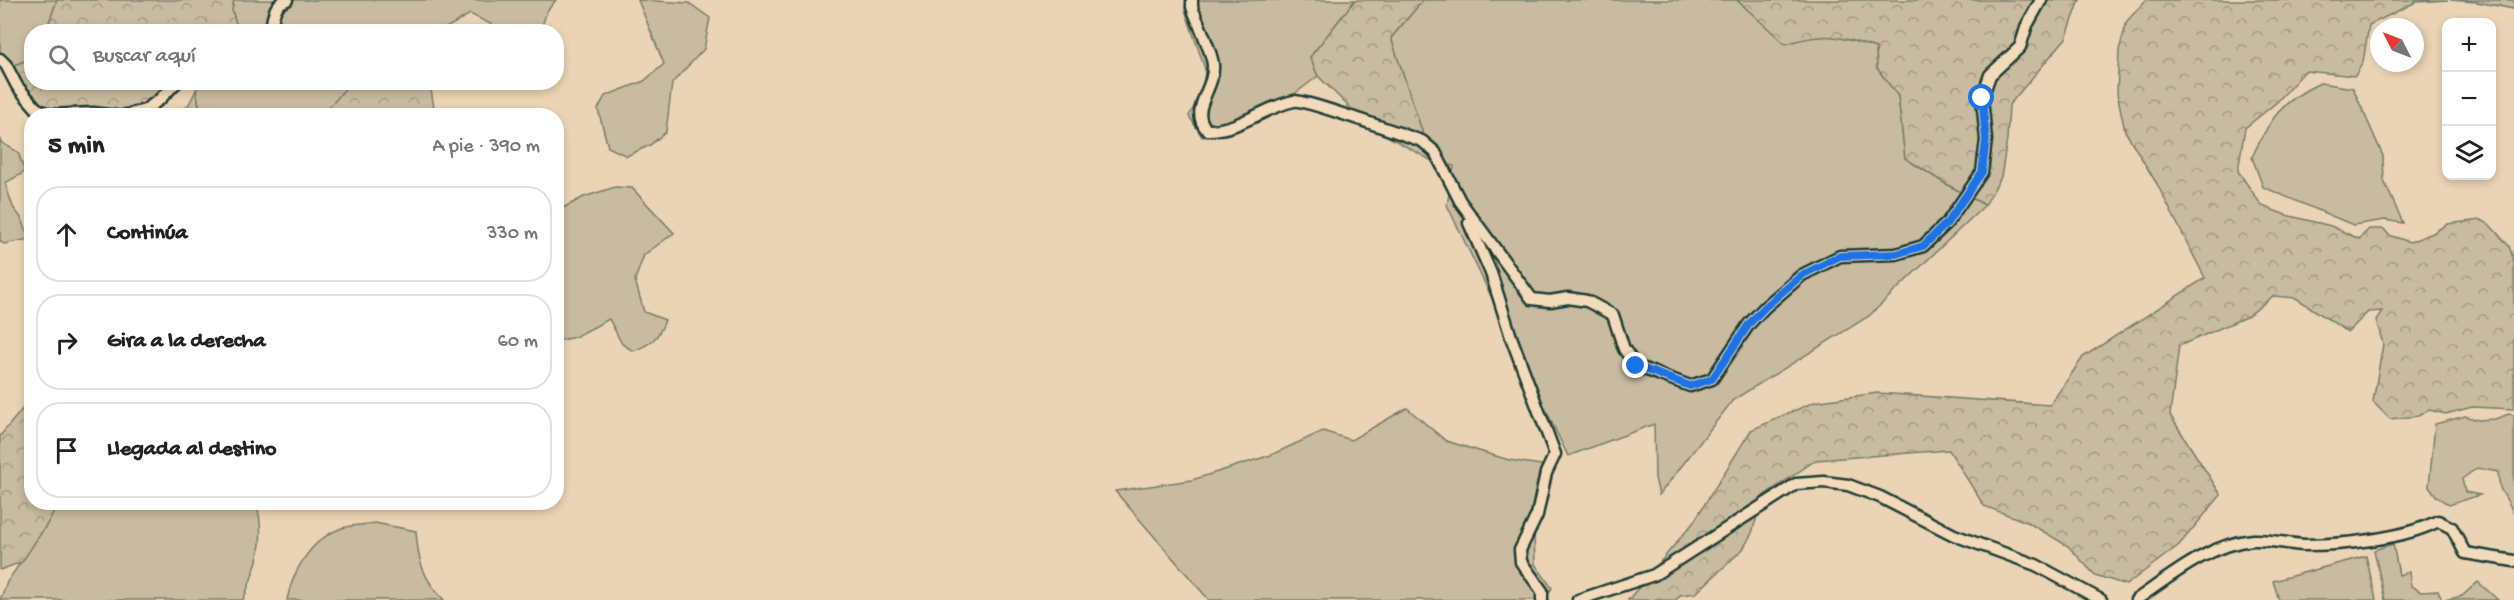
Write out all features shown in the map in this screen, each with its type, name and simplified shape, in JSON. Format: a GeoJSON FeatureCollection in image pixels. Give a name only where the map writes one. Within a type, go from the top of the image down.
{"type":"FeatureCollection","features":[{"type":"Feature","properties":{"kind":"street"},"geometry":{"type":"LineString","coordinates":[[271,24],[276,8],[281,2],[287,0]]}},
{"type":"Feature","properties":{"kind":"street"},"geometry":{"type":"LineString","coordinates":[[1192,0],[1192,7],[1213,64],[1209,86],[1198,115],[1207,130],[1217,130],[1233,125],[1297,100],[1422,141],[1435,152],[1460,201],[1491,273],[1510,337],[1555,454],[1546,473],[1537,515],[1520,550],[1521,562],[1542,591],[1542,600]]}},
{"type":"Feature","properties":{"kind":"street"},"geometry":{"type":"LineString","coordinates":[[1460,201],[1532,299],[1550,302],[1568,298],[1587,301],[1613,315],[1624,350],[1636,366],[1690,386],[1712,379],[1749,324],[1802,275],[1840,256],[1896,254],[1923,246],[1947,223],[1982,172],[1986,140],[1982,98],[1990,75],[2019,47],[2027,24],[2041,0]]}},
{"type":"Feature","properties":{"kind":"street"},"geometry":{"type":"LineString","coordinates":[[0,59],[6,65],[17,86],[36,108]]}},
{"type":"Feature","properties":{"kind":"street"},"geometry":{"type":"LineString","coordinates":[[148,108],[169,90]]}},
{"type":"Feature","properties":{"kind":"street"},"geometry":{"type":"LineString","coordinates":[[1578,600],[1654,575],[1796,484],[1824,482],[1848,486],[1880,497],[1954,535],[2036,565],[2101,600]]}},
{"type":"Feature","properties":{"kind":"street"},"geometry":{"type":"LineString","coordinates":[[2136,600],[2193,560],[2223,548],[2254,540],[2302,544],[2355,543],[2427,527],[2438,521],[2452,528],[2465,553],[2514,561]]}},
{"type":"Feature","properties":{"kind":"green space"},"geometry":{"type":"Polygon","coordinates":[[[0,0],[57,0],[48,24],[24,24],[24,61],[11,66],[0,55],[0,0]]]}},
{"type":"Feature","properties":{"kind":"green space"},"geometry":{"type":"Polygon","coordinates":[[[57,0],[234,0],[232,10],[236,24],[48,24],[57,0]]]}},
{"type":"Feature","properties":{"kind":"green space"},"geometry":{"type":"Polygon","coordinates":[[[234,0],[556,0],[547,11],[543,24],[491,24],[470,14],[453,24],[236,24],[232,10],[234,0]]]}},
{"type":"Feature","properties":{"kind":"green space"},"geometry":{"type":"Polygon","coordinates":[[[638,0],[689,3],[710,18],[704,49],[672,83],[666,132],[650,145],[627,156],[608,147],[598,109],[605,96],[644,81],[664,64],[638,0]]]}},
{"type":"Feature","properties":{"kind":"green space"},"geometry":{"type":"Polygon","coordinates":[[[1186,0],[1355,0],[1310,57],[1318,76],[1264,115],[1236,128],[1202,137],[1189,116],[1203,90],[1205,69],[1185,10],[1186,0]]]}},
{"type":"Feature","properties":{"kind":"green space"},"geometry":{"type":"Polygon","coordinates":[[[1355,0],[1423,0],[1391,38],[1432,161],[1367,125],[1318,76],[1310,57],[1355,0]]]}},
{"type":"Feature","properties":{"kind":"green space"},"geometry":{"type":"Polygon","coordinates":[[[1423,0],[1737,0],[1785,43],[1811,37],[1831,36],[1876,48],[1877,68],[1898,96],[1905,158],[1985,205],[1869,316],[1733,400],[1659,495],[1655,478],[1654,424],[1568,456],[1447,205],[1454,166],[1432,161],[1391,38],[1423,0]]]}},
{"type":"Feature","properties":{"kind":"green space"},"geometry":{"type":"Polygon","coordinates":[[[1737,0],[2080,0],[2066,38],[2009,105],[2007,140],[2001,177],[1985,205],[1905,158],[1898,96],[1877,68],[1876,48],[1851,40],[1831,37],[1811,38],[1785,44],[1737,0]]]}},
{"type":"Feature","properties":{"kind":"green space"},"geometry":{"type":"Polygon","coordinates":[[[2146,0],[2448,0],[2416,2],[2383,18],[2370,18],[2363,62],[2355,76],[2305,71],[2277,102],[2245,128],[2238,171],[2262,206],[2286,215],[2331,226],[2359,239],[2369,229],[2384,229],[2389,235],[2410,242],[2433,233],[2447,224],[2481,220],[2489,224],[2509,246],[2514,261],[2514,409],[2472,407],[2446,414],[2429,410],[2418,416],[2390,419],[2373,402],[2383,344],[2376,320],[2382,311],[2368,312],[2348,332],[2296,298],[2273,296],[2248,316],[2179,346],[2170,415],[2221,495],[2179,545],[2126,585],[2095,575],[2068,546],[2027,522],[1984,506],[1949,450],[1816,460],[1763,496],[1752,533],[1743,549],[1696,593],[1680,595],[1676,600],[1628,600],[1693,523],[1751,430],[1814,402],[1877,393],[2050,405],[2083,357],[2205,278],[2157,184],[2125,131],[2117,93],[2119,50],[2127,21],[2146,0]]]}},
{"type":"Feature","properties":{"kind":"green space"},"geometry":{"type":"Polygon","coordinates":[[[2450,0],[2514,0],[2514,9],[2477,2],[2450,0]]]}},
{"type":"Feature","properties":{"kind":"green space"},"geometry":{"type":"Polygon","coordinates":[[[24,61],[24,88],[11,66],[24,61]]]}},
{"type":"Feature","properties":{"kind":"green space"},"geometry":{"type":"Polygon","coordinates":[[[2320,83],[2353,88],[2383,156],[2384,181],[2403,223],[2385,220],[2353,225],[2263,187],[2252,157],[2265,132],[2286,104],[2320,83]]]}},
{"type":"Feature","properties":{"kind":"green space"},"geometry":{"type":"Polygon","coordinates":[[[163,90],[150,103],[139,108],[45,108],[38,105],[26,91],[163,90]]]}},
{"type":"Feature","properties":{"kind":"green space"},"geometry":{"type":"Polygon","coordinates":[[[196,90],[344,90],[330,108],[200,108],[196,90]]]}},
{"type":"Feature","properties":{"kind":"green space"},"geometry":{"type":"Polygon","coordinates":[[[196,90],[200,108],[185,108],[196,90]]]}},
{"type":"Feature","properties":{"kind":"green space"},"geometry":{"type":"Polygon","coordinates":[[[344,90],[431,90],[434,108],[329,108],[344,90]]]}},
{"type":"Feature","properties":{"kind":"green space"},"geometry":{"type":"Polygon","coordinates":[[[0,137],[2,143],[18,152],[24,169],[24,173],[5,183],[13,207],[24,224],[24,240],[4,244],[0,241],[0,137]]]}},
{"type":"Feature","properties":{"kind":"green space"},"geometry":{"type":"Polygon","coordinates":[[[615,187],[632,188],[674,233],[644,255],[635,280],[644,312],[665,320],[660,332],[653,340],[633,351],[622,344],[609,319],[575,337],[564,339],[564,207],[584,197],[615,187]]]}},
{"type":"Feature","properties":{"kind":"green space"},"geometry":{"type":"Polygon","coordinates":[[[24,407],[24,510],[54,510],[22,562],[0,570],[0,436],[24,407]]]}},
{"type":"Feature","properties":{"kind":"green space"},"geometry":{"type":"Polygon","coordinates":[[[1407,408],[1446,441],[1509,460],[1548,466],[1534,530],[1535,564],[1552,588],[1544,600],[1209,600],[1115,491],[1192,480],[1271,455],[1323,431],[1351,440],[1407,408]]]}},
{"type":"Feature","properties":{"kind":"green space"},"geometry":{"type":"Polygon","coordinates":[[[2509,414],[2514,415],[2514,513],[2500,488],[2498,472],[2477,468],[2462,479],[2465,492],[2480,495],[2449,505],[2437,497],[2429,486],[2435,424],[2465,416],[2478,420],[2495,419],[2509,414]]]}},
{"type":"Feature","properties":{"kind":"green space"},"geometry":{"type":"Polygon","coordinates":[[[54,510],[258,510],[261,528],[256,564],[243,600],[0,600],[7,582],[54,510]]]}},
{"type":"Feature","properties":{"kind":"green space"},"geometry":{"type":"Polygon","coordinates":[[[375,523],[416,531],[418,551],[426,577],[444,600],[287,600],[299,567],[321,540],[342,528],[375,523]]]}},
{"type":"Feature","properties":{"kind":"green space"},"geometry":{"type":"Polygon","coordinates":[[[2393,544],[2399,575],[2409,572],[2411,586],[2421,592],[2438,591],[2442,600],[2385,600],[2374,550],[2393,544]]]}},
{"type":"Feature","properties":{"kind":"green space"},"geometry":{"type":"Polygon","coordinates":[[[2366,556],[2376,600],[2279,600],[2273,581],[2366,556]]]}},
{"type":"Feature","properties":{"kind":"green space"},"geometry":{"type":"Polygon","coordinates":[[[2478,582],[2498,600],[2444,600],[2462,596],[2478,582]]]}},
{"type":"Feature","properties":{"kind":"route"},"geometry":{"type":"LineString","coordinates":[[1636,366],[1690,386],[1712,379],[1749,324],[1802,275],[1840,256],[1896,254],[1923,246],[1947,223],[1982,172],[1986,140],[1982,98]]}}]}
